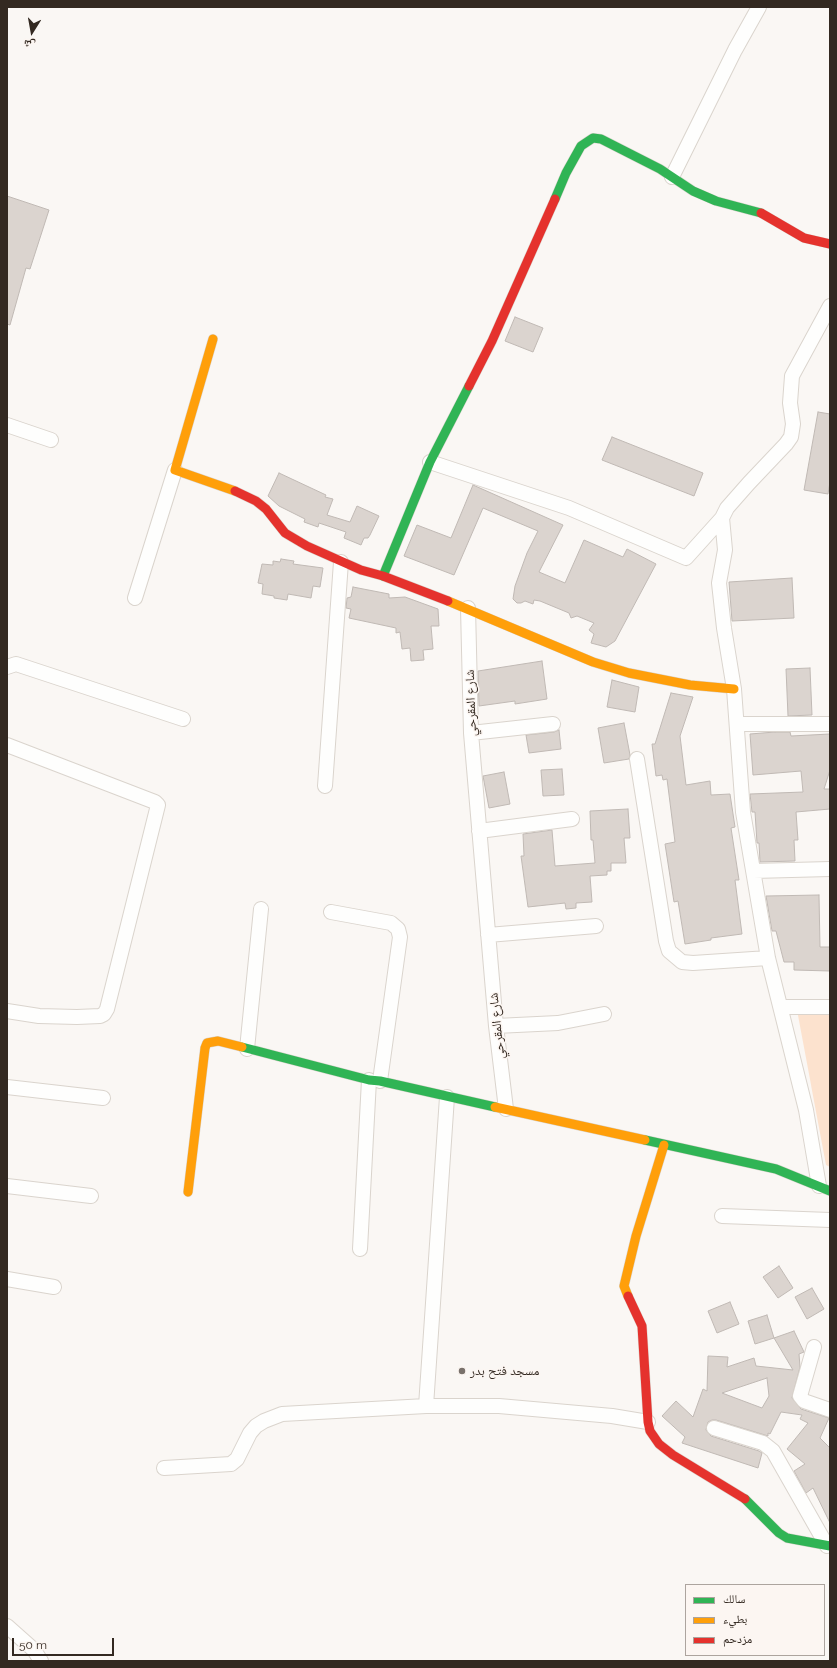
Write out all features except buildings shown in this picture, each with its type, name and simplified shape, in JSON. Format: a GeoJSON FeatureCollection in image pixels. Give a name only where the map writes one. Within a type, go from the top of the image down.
{"type":"FeatureCollection","features":[{"type":"Feature","properties":{"kind":"street"},"geometry":{"type":"LineString","coordinates":[[672,177],[759,7]]}},
{"type":"Feature","properties":{"kind":"street"},"geometry":{"type":"LineString","coordinates":[[383,576],[430,462],[492,341],[557,192],[581,146],[594,138],[601,139],[660,169],[693,191],[716,201],[763,214],[804,238],[830,244]]}},
{"type":"Feature","properties":{"kind":"street"},"geometry":{"type":"LineString","coordinates":[[430,462],[569,508],[686,558],[722,518],[727,508],[791,437],[793,424],[790,403],[792,376],[830,306]]}},
{"type":"Feature","properties":{"kind":"street"},"geometry":{"type":"LineString","coordinates":[[135,598],[175,470],[213,339]]}},
{"type":"Feature","properties":{"kind":"street"},"geometry":{"type":"LineString","coordinates":[[7,425],[51,440]]}},
{"type":"Feature","properties":{"kind":"street"},"geometry":{"type":"LineString","coordinates":[[175,470],[240,493],[256,501],[266,509],[285,533],[307,546],[341,562],[468,608],[593,662],[629,673],[690,685],[734,689]]}},
{"type":"Feature","properties":{"kind":"street"},"geometry":{"type":"LineString","coordinates":[[722,518],[725,550],[719,583],[738,724],[743,812],[768,958],[825,1189]]}},
{"type":"Feature","properties":{"kind":"street"},"geometry":{"type":"LineString","coordinates":[[325,786],[341,562]]}},
{"type":"Feature","properties":{"kind":"street","name":"شارع المقرحي"},"geometry":{"type":"LineString","coordinates":[[468,608],[471,733],[496,1026],[506,1109]]}},
{"type":"Feature","properties":{"kind":"street"},"geometry":{"type":"LineString","coordinates":[[7,667],[16,664],[183,719]]}},
{"type":"Feature","properties":{"kind":"street"},"geometry":{"type":"LineString","coordinates":[[471,733],[553,724]]}},
{"type":"Feature","properties":{"kind":"street"},"geometry":{"type":"LineString","coordinates":[[738,724],[830,724]]}},
{"type":"Feature","properties":{"kind":"street"},"geometry":{"type":"LineString","coordinates":[[7,745],[155,802],[158,805],[104,1014],[100,1016],[77,1017],[39,1016],[7,1011]]}},
{"type":"Feature","properties":{"kind":"street"},"geometry":{"type":"LineString","coordinates":[[637,759],[666,941],[669,951],[682,962],[693,963],[768,958]]}},
{"type":"Feature","properties":{"kind":"street"},"geometry":{"type":"LineString","coordinates":[[479,831],[572,818]]}},
{"type":"Feature","properties":{"kind":"street"},"geometry":{"type":"LineString","coordinates":[[753,872],[830,869]]}},
{"type":"Feature","properties":{"kind":"street"},"geometry":{"type":"LineString","coordinates":[[247,1049],[261,910]]}},
{"type":"Feature","properties":{"kind":"street"},"geometry":{"type":"LineString","coordinates":[[331,912],[391,923],[398,928],[400,937],[375,1080],[360,1249]]}},
{"type":"Feature","properties":{"kind":"street"},"geometry":{"type":"LineString","coordinates":[[488,935],[596,926]]}},
{"type":"Feature","properties":{"kind":"street"},"geometry":{"type":"LineString","coordinates":[[781,1007],[830,1007]]}},
{"type":"Feature","properties":{"kind":"street"},"geometry":{"type":"LineString","coordinates":[[496,1026],[558,1023],[604,1014]]}},
{"type":"Feature","properties":{"kind":"street"},"geometry":{"type":"LineString","coordinates":[[188,1192],[205,1048],[207,1043],[218,1041],[447,1097],[776,1169],[825,1189]]}},
{"type":"Feature","properties":{"kind":"street"},"geometry":{"type":"LineString","coordinates":[[7,1087],[104,1098]]}},
{"type":"Feature","properties":{"kind":"street"},"geometry":{"type":"LineString","coordinates":[[426,1406],[447,1097]]}},
{"type":"Feature","properties":{"kind":"street"},"geometry":{"type":"LineString","coordinates":[[664,1145],[636,1236],[624,1286],[632,1307],[642,1326],[648,1422],[650,1431],[659,1444],[674,1455],[743,1497],[779,1533],[787,1538],[828,1546]]}},
{"type":"Feature","properties":{"kind":"street"},"geometry":{"type":"LineString","coordinates":[[7,1186],[91,1196]]}},
{"type":"Feature","properties":{"kind":"street"},"geometry":{"type":"LineString","coordinates":[[722,1216],[830,1220]]}},
{"type":"Feature","properties":{"kind":"street"},"geometry":{"type":"LineString","coordinates":[[7,1279],[54,1287]]}},
{"type":"Feature","properties":{"kind":"street"},"geometry":{"type":"LineString","coordinates":[[814,1347],[800,1396],[804,1401],[830,1410]]}},
{"type":"Feature","properties":{"kind":"street"},"geometry":{"type":"LineString","coordinates":[[164,1468],[231,1464],[237,1459],[250,1433],[256,1426],[282,1414],[426,1406],[499,1406],[612,1416],[648,1422]]}},
{"type":"Feature","properties":{"kind":"street"},"geometry":{"type":"LineString","coordinates":[[714,1428],[763,1443],[773,1451],[828,1546]]}},
{"type":"Feature","properties":{"kind":"street"},"geometry":{"type":"LineString","coordinates":[[7,1626],[34,1650],[41,1661]]}},
{"type":"Feature","properties":{"kind":"shaded area"},"geometry":{"type":"Polygon","coordinates":[[[797,1010],[830,1010],[830,1167],[826,1165],[797,1010]]]}},
{"type":"Feature","properties":{"kind":"traffic: fast"},"geometry":{"type":"LineString","coordinates":[[555,199],[566,173],[581,146],[593,138],[601,139],[660,169],[693,191],[716,201],[761,213]]}},
{"type":"Feature","properties":{"kind":"traffic: fast"},"geometry":{"type":"LineString","coordinates":[[383,576],[430,462],[469,386]]}},
{"type":"Feature","properties":{"kind":"traffic: fast"},"geometry":{"type":"LineString","coordinates":[[242,1047],[369,1080],[380,1081],[495,1107]]}},
{"type":"Feature","properties":{"kind":"traffic: fast"},"geometry":{"type":"LineString","coordinates":[[645,1140],[776,1169],[830,1191]]}},
{"type":"Feature","properties":{"kind":"traffic: fast"},"geometry":{"type":"LineString","coordinates":[[745,1499],[779,1533],[787,1538],[830,1546]]}},
{"type":"Feature","properties":{"kind":"traffic: slow"},"geometry":{"type":"LineString","coordinates":[[213,339],[175,470],[235,491]]}},
{"type":"Feature","properties":{"kind":"traffic: slow"},"geometry":{"type":"LineString","coordinates":[[448,601],[593,662],[629,673],[690,685],[734,689]]}},
{"type":"Feature","properties":{"kind":"traffic: slow"},"geometry":{"type":"LineString","coordinates":[[188,1192],[205,1048],[207,1043],[218,1041],[242,1047]]}},
{"type":"Feature","properties":{"kind":"traffic: slow"},"geometry":{"type":"LineString","coordinates":[[495,1107],[645,1140]]}},
{"type":"Feature","properties":{"kind":"traffic: slow"},"geometry":{"type":"LineString","coordinates":[[628,1296],[624,1286],[636,1236],[664,1145]]}},
{"type":"Feature","properties":{"kind":"traffic: jam"},"geometry":{"type":"LineString","coordinates":[[469,386],[492,341],[555,199]]}},
{"type":"Feature","properties":{"kind":"traffic: jam"},"geometry":{"type":"LineString","coordinates":[[761,213],[804,238],[830,244]]}},
{"type":"Feature","properties":{"kind":"traffic: jam"},"geometry":{"type":"LineString","coordinates":[[235,491],[256,501],[266,509],[285,533],[307,546],[361,570],[383,576],[448,601]]}},
{"type":"Feature","properties":{"kind":"traffic: jam"},"geometry":{"type":"LineString","coordinates":[[628,1296],[642,1326],[648,1422],[650,1431],[659,1444],[673,1455],[745,1499]]}},
{"type":"Feature","properties":{"kind":"place","name":"مسجد فتح بدر"},"geometry":{"type":"Point","coordinates":[462,1371]}}]}
